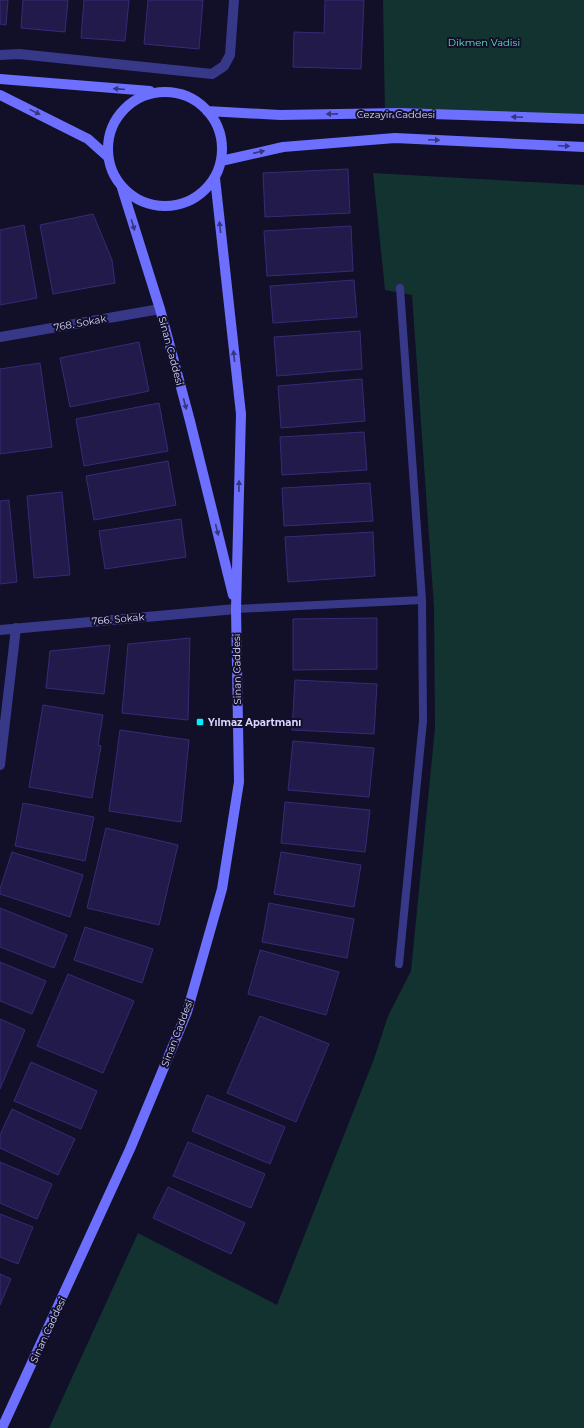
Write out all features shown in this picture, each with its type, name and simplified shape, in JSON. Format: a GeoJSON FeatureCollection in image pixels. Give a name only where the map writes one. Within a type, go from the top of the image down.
{"type":"FeatureCollection","features":[{"type":"Feature","properties":{"kind":"main road"},"geometry":{"type":"LineString","coordinates":[[0,79],[176,93],[193,99],[207,111],[217,126],[222,143],[221,161],[215,178],[203,192],[188,202],[171,207],[153,206],[136,199],[122,188],[112,173],[107,156],[108,138],[114,121],[131,104],[141,97],[158,92]]}},
{"type":"Feature","properties":{"kind":"main road"},"geometry":{"type":"LineString","coordinates":[[0,95],[88,139],[107,156]]}},
{"type":"Feature","properties":{"kind":"main road","name":"Cezayir Caddesi"},"geometry":{"type":"LineString","coordinates":[[207,111],[280,115],[399,113],[584,120]]}},
{"type":"Feature","properties":{"kind":"main road"},"geometry":{"type":"LineString","coordinates":[[221,161],[283,147],[395,138],[584,147]]}},
{"type":"Feature","properties":{"kind":"main road","name":"Sinan Caddesi"},"geometry":{"type":"LineString","coordinates":[[2,1428],[130,1149],[187,1012],[222,889],[239,782],[236,609],[241,414],[215,178]]}},
{"type":"Feature","properties":{"kind":"main road","name":"Sinan Caddesi"},"geometry":{"type":"LineString","coordinates":[[122,188],[160,309],[190,421],[236,609]]}},
{"type":"Feature","properties":{"kind":"street"},"geometry":{"type":"LineString","coordinates":[[0,55],[18,54],[212,74],[224,66],[230,56],[234,0]]}},
{"type":"Feature","properties":{"kind":"street","name":"768. Sokak"},"geometry":{"type":"LineString","coordinates":[[0,337],[160,309]]}},
{"type":"Feature","properties":{"kind":"street","name":"766. Sokak"},"geometry":{"type":"LineString","coordinates":[[0,630],[236,609]]}},
{"type":"Feature","properties":{"kind":"street"},"geometry":{"type":"LineString","coordinates":[[0,765],[16,628]]}},
{"type":"Feature","properties":{"kind":"lane"},"geometry":{"type":"LineString","coordinates":[[399,964],[423,721],[422,600],[400,288]]}},
{"type":"Feature","properties":{"kind":"lane"},"geometry":{"type":"LineString","coordinates":[[236,609],[422,600]]}},
{"type":"Feature","properties":{"kind":"green space","name":"Dikmen Vadisi"},"geometry":{"type":"Polygon","coordinates":[[[383,0],[584,0],[584,119],[385,114],[383,0]]]}},
{"type":"Feature","properties":{"kind":"green space"},"geometry":{"type":"Polygon","coordinates":[[[373,173],[584,185],[584,1428],[49,1428],[138,1233],[277,1305],[374,1059],[388,1016],[411,971],[435,728],[434,607],[412,295],[385,290],[373,173]]]}},
{"type":"Feature","properties":{"kind":"building"},"geometry":{"type":"Polygon","coordinates":[[[0,0],[8,0],[6,25],[0,24],[0,0]]]}},
{"type":"Feature","properties":{"kind":"building"},"geometry":{"type":"Polygon","coordinates":[[[23,0],[68,0],[65,32],[21,28],[23,0]]]}},
{"type":"Feature","properties":{"kind":"building"},"geometry":{"type":"Polygon","coordinates":[[[84,0],[129,0],[125,41],[81,38],[84,0]]]}},
{"type":"Feature","properties":{"kind":"building"},"geometry":{"type":"Polygon","coordinates":[[[148,0],[203,0],[199,49],[144,44],[148,0]]]}},
{"type":"Feature","properties":{"kind":"building"},"geometry":{"type":"Polygon","coordinates":[[[325,0],[364,0],[361,69],[293,67],[294,32],[324,33],[325,0]]]}},
{"type":"Feature","properties":{"kind":"building"},"geometry":{"type":"Polygon","coordinates":[[[348,169],[350,213],[265,217],[263,173],[348,169]]]}},
{"type":"Feature","properties":{"kind":"building"},"geometry":{"type":"Polygon","coordinates":[[[93,214],[112,260],[115,283],[53,294],[40,225],[93,214]]]}},
{"type":"Feature","properties":{"kind":"building"},"geometry":{"type":"Polygon","coordinates":[[[24,225],[37,298],[0,305],[0,230],[24,225]]]}},
{"type":"Feature","properties":{"kind":"building"},"geometry":{"type":"Polygon","coordinates":[[[351,226],[353,271],[267,276],[264,231],[351,226]]]}},
{"type":"Feature","properties":{"kind":"building"},"geometry":{"type":"Polygon","coordinates":[[[354,280],[357,317],[273,323],[270,286],[354,280]]]}},
{"type":"Feature","properties":{"kind":"building"},"geometry":{"type":"Polygon","coordinates":[[[360,331],[362,369],[277,376],[274,337],[360,331]]]}},
{"type":"Feature","properties":{"kind":"building"},"geometry":{"type":"Polygon","coordinates":[[[139,342],[149,391],[70,407],[60,358],[139,342]]]}},
{"type":"Feature","properties":{"kind":"building"},"geometry":{"type":"Polygon","coordinates":[[[40,363],[52,447],[0,454],[0,369],[40,363]]]}},
{"type":"Feature","properties":{"kind":"building"},"geometry":{"type":"Polygon","coordinates":[[[362,379],[365,421],[281,428],[278,386],[362,379]]]}},
{"type":"Feature","properties":{"kind":"building"},"geometry":{"type":"Polygon","coordinates":[[[159,403],[168,451],[84,466],[76,419],[159,403]]]}},
{"type":"Feature","properties":{"kind":"building"},"geometry":{"type":"Polygon","coordinates":[[[364,432],[367,470],[282,475],[280,437],[364,432]]]}},
{"type":"Feature","properties":{"kind":"building"},"geometry":{"type":"Polygon","coordinates":[[[168,461],[176,505],[94,520],[86,476],[168,461]]]}},
{"type":"Feature","properties":{"kind":"building"},"geometry":{"type":"Polygon","coordinates":[[[370,483],[373,521],[284,526],[282,488],[370,483]]]}},
{"type":"Feature","properties":{"kind":"building"},"geometry":{"type":"Polygon","coordinates":[[[62,492],[70,575],[34,578],[27,496],[62,492]]]}},
{"type":"Feature","properties":{"kind":"building"},"geometry":{"type":"Polygon","coordinates":[[[9,500],[17,582],[0,584],[0,501],[9,500]]]}},
{"type":"Feature","properties":{"kind":"building"},"geometry":{"type":"Polygon","coordinates":[[[181,519],[186,557],[105,569],[99,531],[181,519]]]}},
{"type":"Feature","properties":{"kind":"building"},"geometry":{"type":"Polygon","coordinates":[[[373,532],[375,576],[288,582],[285,537],[373,532]]]}},
{"type":"Feature","properties":{"kind":"building"},"geometry":{"type":"Polygon","coordinates":[[[377,618],[377,669],[293,670],[293,619],[377,618]]]}},
{"type":"Feature","properties":{"kind":"building"},"geometry":{"type":"Polygon","coordinates":[[[190,638],[188,720],[122,713],[128,644],[190,638]]]}},
{"type":"Feature","properties":{"kind":"building"},"geometry":{"type":"Polygon","coordinates":[[[110,645],[104,694],[46,688],[50,651],[110,645]]]}},
{"type":"Feature","properties":{"kind":"building"},"geometry":{"type":"Polygon","coordinates":[[[295,680],[377,684],[374,734],[292,730],[295,680]]]}},
{"type":"Feature","properties":{"kind":"building"},"geometry":{"type":"Polygon","coordinates":[[[43,705],[103,715],[98,745],[101,746],[92,798],[29,787],[43,705]]]}},
{"type":"Feature","properties":{"kind":"building"},"geometry":{"type":"Polygon","coordinates":[[[120,730],[189,740],[181,822],[109,811],[120,730]]]}},
{"type":"Feature","properties":{"kind":"building"},"geometry":{"type":"Polygon","coordinates":[[[293,741],[374,748],[369,797],[288,790],[293,741]]]}},
{"type":"Feature","properties":{"kind":"building"},"geometry":{"type":"Polygon","coordinates":[[[285,802],[370,810],[365,852],[281,843],[285,802]]]}},
{"type":"Feature","properties":{"kind":"building"},"geometry":{"type":"Polygon","coordinates":[[[23,803],[94,817],[85,861],[15,846],[23,803]]]}},
{"type":"Feature","properties":{"kind":"building"},"geometry":{"type":"Polygon","coordinates":[[[106,828],[178,845],[159,925],[87,908],[106,828]]]}},
{"type":"Feature","properties":{"kind":"building"},"geometry":{"type":"Polygon","coordinates":[[[12,852],[83,875],[70,917],[0,894],[0,889],[12,852]]]}},
{"type":"Feature","properties":{"kind":"building"},"geometry":{"type":"Polygon","coordinates":[[[281,852],[361,865],[354,907],[274,894],[281,852]]]}},
{"type":"Feature","properties":{"kind":"building"},"geometry":{"type":"Polygon","coordinates":[[[269,903],[354,919],[347,958],[262,942],[269,903]]]}},
{"type":"Feature","properties":{"kind":"building"},"geometry":{"type":"Polygon","coordinates":[[[0,908],[67,935],[54,968],[0,947],[0,908]]]}},
{"type":"Feature","properties":{"kind":"building"},"geometry":{"type":"Polygon","coordinates":[[[85,927],[153,949],[142,983],[74,960],[85,927]]]}},
{"type":"Feature","properties":{"kind":"building"},"geometry":{"type":"Polygon","coordinates":[[[260,950],[339,972],[326,1015],[248,994],[260,950]]]}},
{"type":"Feature","properties":{"kind":"building"},"geometry":{"type":"Polygon","coordinates":[[[0,962],[46,981],[32,1014],[0,1001],[0,962]]]}},
{"type":"Feature","properties":{"kind":"building"},"geometry":{"type":"Polygon","coordinates":[[[68,974],[134,1001],[103,1073],[37,1046],[68,974]]]}},
{"type":"Feature","properties":{"kind":"building"},"geometry":{"type":"Polygon","coordinates":[[[260,1016],[329,1044],[296,1122],[227,1093],[260,1016]]]}},
{"type":"Feature","properties":{"kind":"building"},"geometry":{"type":"Polygon","coordinates":[[[0,1019],[25,1030],[0,1089],[0,1019]]]}},
{"type":"Feature","properties":{"kind":"building"},"geometry":{"type":"Polygon","coordinates":[[[31,1062],[97,1091],[81,1129],[14,1101],[31,1062]]]}},
{"type":"Feature","properties":{"kind":"building"},"geometry":{"type":"Polygon","coordinates":[[[207,1095],[285,1127],[270,1164],[192,1131],[207,1095]]]}},
{"type":"Feature","properties":{"kind":"building"},"geometry":{"type":"Polygon","coordinates":[[[12,1109],[75,1139],[58,1175],[0,1148],[0,1135],[12,1109]]]}},
{"type":"Feature","properties":{"kind":"building"},"geometry":{"type":"Polygon","coordinates":[[[188,1142],[265,1174],[251,1208],[173,1176],[188,1142]]]}},
{"type":"Feature","properties":{"kind":"building"},"geometry":{"type":"Polygon","coordinates":[[[0,1162],[52,1184],[37,1219],[0,1203],[0,1162]]]}},
{"type":"Feature","properties":{"kind":"building"},"geometry":{"type":"Polygon","coordinates":[[[168,1187],[245,1223],[231,1254],[153,1218],[168,1187]]]}},
{"type":"Feature","properties":{"kind":"building"},"geometry":{"type":"Polygon","coordinates":[[[0,1214],[33,1227],[18,1264],[0,1257],[0,1214]]]}},
{"type":"Feature","properties":{"kind":"building"},"geometry":{"type":"Polygon","coordinates":[[[0,1274],[11,1279],[0,1305],[0,1274]]]}},
{"type":"Feature","properties":{"kind":"place","name":"Yılmaz Apartmanı"},"geometry":{"type":"Point","coordinates":[200,722]}}]}
